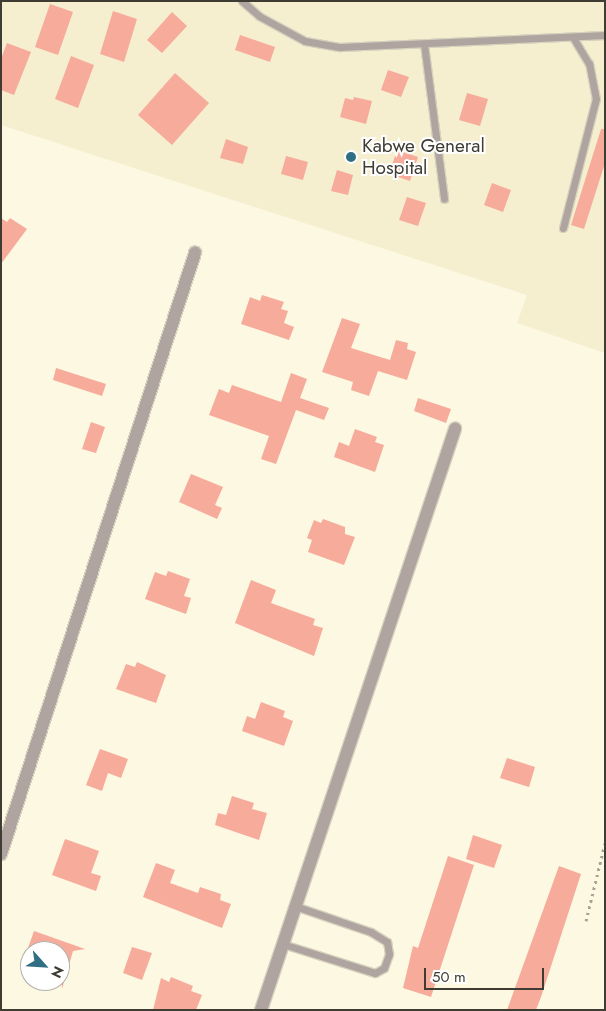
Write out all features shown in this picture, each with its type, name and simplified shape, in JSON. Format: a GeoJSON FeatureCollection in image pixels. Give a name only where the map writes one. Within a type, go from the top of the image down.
{"type":"FeatureCollection","features":[{"type":"Feature","properties":{"kind":"street"},"geometry":{"type":"LineString","coordinates":[[1,854],[195,253]]}},
{"type":"Feature","properties":{"kind":"street"},"geometry":{"type":"LineString","coordinates":[[261,1010],[455,429]]}},
{"type":"Feature","properties":{"kind":"lane"},"geometry":{"type":"LineString","coordinates":[[242,1],[259,16],[305,41],[340,47],[605,35]]}},
{"type":"Feature","properties":{"kind":"lane"},"geometry":{"type":"LineString","coordinates":[[563,228],[596,99],[589,64],[573,37]]}},
{"type":"Feature","properties":{"kind":"lane"},"geometry":{"type":"LineString","coordinates":[[424,44],[444,199]]}},
{"type":"Feature","properties":{"kind":"lane"},"geometry":{"type":"LineString","coordinates":[[283,944],[375,974],[384,968],[389,954],[387,942],[371,932],[295,906]]}},
{"type":"Feature","properties":{"kind":"path"},"geometry":{"type":"LineString","coordinates":[[586,921],[605,843]]}},
{"type":"Feature","properties":{"kind":"shaded area","name":"Kabwe General Hospital"},"geometry":{"type":"Polygon","coordinates":[[[1,1],[605,1],[605,353],[517,323],[527,295],[1,125],[1,1]]]}},
{"type":"Feature","properties":{"kind":"building"},"geometry":{"type":"Polygon","coordinates":[[[50,4],[73,12],[58,55],[35,47],[50,4]]]}},
{"type":"Feature","properties":{"kind":"building"},"geometry":{"type":"Polygon","coordinates":[[[113,11],[137,19],[124,62],[100,54],[113,11]]]}},
{"type":"Feature","properties":{"kind":"building"},"geometry":{"type":"Polygon","coordinates":[[[172,12],[187,26],[162,53],[147,40],[172,12]]]}},
{"type":"Feature","properties":{"kind":"building"},"geometry":{"type":"Polygon","coordinates":[[[240,35],[275,47],[270,62],[235,50],[240,35]]]}},
{"type":"Feature","properties":{"kind":"building"},"geometry":{"type":"Polygon","coordinates":[[[7,43],[31,52],[14,95],[1,90],[1,59],[7,43]]]}},
{"type":"Feature","properties":{"kind":"building"},"geometry":{"type":"Polygon","coordinates":[[[71,56],[94,65],[78,108],[55,99],[71,56]]]}},
{"type":"Feature","properties":{"kind":"building"},"geometry":{"type":"Polygon","coordinates":[[[388,70],[409,77],[401,97],[381,90],[388,70]]]}},
{"type":"Feature","properties":{"kind":"building"},"geometry":{"type":"Polygon","coordinates":[[[175,73],[209,103],[172,145],[138,115],[175,73]]]}},
{"type":"Feature","properties":{"kind":"building"},"geometry":{"type":"Polygon","coordinates":[[[467,93],[488,99],[480,126],[459,120],[467,93]]]}},
{"type":"Feature","properties":{"kind":"building"},"geometry":{"type":"Polygon","coordinates":[[[354,97],[372,101],[366,124],[340,117],[345,98],[353,100],[354,97]]]}},
{"type":"Feature","properties":{"kind":"building"},"geometry":{"type":"Polygon","coordinates":[[[601,129],[605,129],[605,163],[584,229],[571,225],[601,129]]]}},
{"type":"Feature","properties":{"kind":"building"},"geometry":{"type":"Polygon","coordinates":[[[226,139],[248,147],[243,164],[220,158],[226,139]]]}},
{"type":"Feature","properties":{"kind":"building"},"geometry":{"type":"Polygon","coordinates":[[[397,150],[418,157],[410,181],[389,174],[397,150]]]}},
{"type":"Feature","properties":{"kind":"building"},"geometry":{"type":"Polygon","coordinates":[[[286,156],[308,162],[303,180],[281,174],[286,156]]]}},
{"type":"Feature","properties":{"kind":"building"},"geometry":{"type":"Polygon","coordinates":[[[337,170],[353,175],[348,195],[331,191],[337,170]]]}},
{"type":"Feature","properties":{"kind":"building"},"geometry":{"type":"Polygon","coordinates":[[[492,183],[511,190],[503,212],[484,205],[492,183]]]}},
{"type":"Feature","properties":{"kind":"building"},"geometry":{"type":"Polygon","coordinates":[[[407,197],[426,203],[418,226],[399,220],[407,197]]]}},
{"type":"Feature","properties":{"kind":"building"},"geometry":{"type":"Polygon","coordinates":[[[1,218],[7,222],[10,218],[27,229],[1,264],[1,218]]]}},
{"type":"Feature","properties":{"kind":"building"},"geometry":{"type":"Polygon","coordinates":[[[262,295],[284,302],[281,309],[288,311],[284,323],[294,327],[289,340],[241,324],[250,297],[260,301],[262,295]]]}},
{"type":"Feature","properties":{"kind":"building"},"geometry":{"type":"Polygon","coordinates":[[[342,318],[360,324],[351,348],[390,360],[396,340],[408,343],[407,349],[416,352],[407,380],[378,371],[369,396],[351,390],[353,382],[322,372],[342,318]]]}},
{"type":"Feature","properties":{"kind":"building"},"geometry":{"type":"Polygon","coordinates":[[[56,368],[106,384],[102,396],[53,380],[56,368]]]}},
{"type":"Feature","properties":{"kind":"building"},"geometry":{"type":"Polygon","coordinates":[[[291,373],[307,379],[300,398],[329,408],[324,420],[296,410],[276,464],[261,459],[269,436],[209,415],[219,389],[229,393],[232,385],[281,402],[291,373]]]}},
{"type":"Feature","properties":{"kind":"building"},"geometry":{"type":"Polygon","coordinates":[[[418,398],[451,409],[446,423],[414,411],[418,398]]]}},
{"type":"Feature","properties":{"kind":"building"},"geometry":{"type":"Polygon","coordinates":[[[91,422],[105,427],[96,453],[82,449],[91,422]]]}},
{"type":"Feature","properties":{"kind":"building"},"geometry":{"type":"Polygon","coordinates":[[[355,429],[377,437],[375,442],[384,445],[375,472],[334,457],[339,442],[349,446],[355,429]]]}},
{"type":"Feature","properties":{"kind":"building"},"geometry":{"type":"Polygon","coordinates":[[[191,474],[223,487],[215,505],[222,508],[217,519],[179,502],[191,474]]]}},
{"type":"Feature","properties":{"kind":"building"},"geometry":{"type":"Polygon","coordinates":[[[323,519],[345,527],[345,534],[355,537],[344,565],[308,552],[312,540],[307,538],[314,520],[321,523],[323,519]]]}},
{"type":"Feature","properties":{"kind":"building"},"geometry":{"type":"Polygon","coordinates":[[[168,571],[190,579],[184,596],[191,598],[186,614],[145,599],[155,572],[166,576],[168,571]]]}},
{"type":"Feature","properties":{"kind":"building"},"geometry":{"type":"Polygon","coordinates":[[[251,580],[276,590],[271,603],[315,619],[313,625],[323,628],[314,656],[235,623],[251,580]]]}},
{"type":"Feature","properties":{"kind":"building"},"geometry":{"type":"Polygon","coordinates":[[[137,662],[166,675],[156,703],[116,689],[126,664],[135,667],[137,662]]]}},
{"type":"Feature","properties":{"kind":"building"},"geometry":{"type":"Polygon","coordinates":[[[261,702],[285,711],[283,717],[293,721],[284,746],[242,731],[247,716],[255,719],[261,702]]]}},
{"type":"Feature","properties":{"kind":"building"},"geometry":{"type":"Polygon","coordinates":[[[100,749],[128,759],[121,778],[108,773],[102,791],[86,785],[100,749]]]}},
{"type":"Feature","properties":{"kind":"building"},"geometry":{"type":"Polygon","coordinates":[[[507,758],[535,767],[529,787],[500,778],[507,758]]]}},
{"type":"Feature","properties":{"kind":"building"},"geometry":{"type":"Polygon","coordinates":[[[232,796],[254,803],[252,809],[267,813],[259,840],[215,825],[218,813],[226,815],[232,796]]]}},
{"type":"Feature","properties":{"kind":"building"},"geometry":{"type":"Polygon","coordinates":[[[473,835],[502,845],[494,868],[466,859],[473,835]]]}},
{"type":"Feature","properties":{"kind":"building"},"geometry":{"type":"Polygon","coordinates":[[[65,839],[99,851],[91,873],[101,876],[96,891],[52,875],[65,839]]]}},
{"type":"Feature","properties":{"kind":"building"},"geometry":{"type":"Polygon","coordinates":[[[448,856],[474,865],[431,997],[403,988],[413,946],[418,948],[448,856]]]}},
{"type":"Feature","properties":{"kind":"building"},"geometry":{"type":"Polygon","coordinates":[[[156,863],[175,870],[170,883],[198,893],[200,887],[221,894],[220,900],[231,904],[222,928],[143,897],[156,863]]]}},
{"type":"Feature","properties":{"kind":"building"},"geometry":{"type":"Polygon","coordinates":[[[559,866],[581,874],[541,997],[536,1010],[507,1010],[559,866]]]}},
{"type":"Feature","properties":{"kind":"building"},"geometry":{"type":"Polygon","coordinates":[[[34,931],[62,941],[30,941],[34,931]]]}},
{"type":"Feature","properties":{"kind":"building"},"geometry":{"type":"Polygon","coordinates":[[[70,944],[85,949],[73,951],[70,961],[70,944]]]}},
{"type":"Feature","properties":{"kind":"building"},"geometry":{"type":"Polygon","coordinates":[[[132,947],[152,953],[142,980],[123,973],[132,947]]]}},
{"type":"Feature","properties":{"kind":"building"},"geometry":{"type":"Polygon","coordinates":[[[171,977],[193,986],[191,991],[202,995],[196,1010],[153,1010],[161,978],[169,982],[171,977]]]}},
{"type":"Feature","properties":{"kind":"place","name":"Kabwe General Hospital"},"geometry":{"type":"Point","coordinates":[351,157]}}]}
